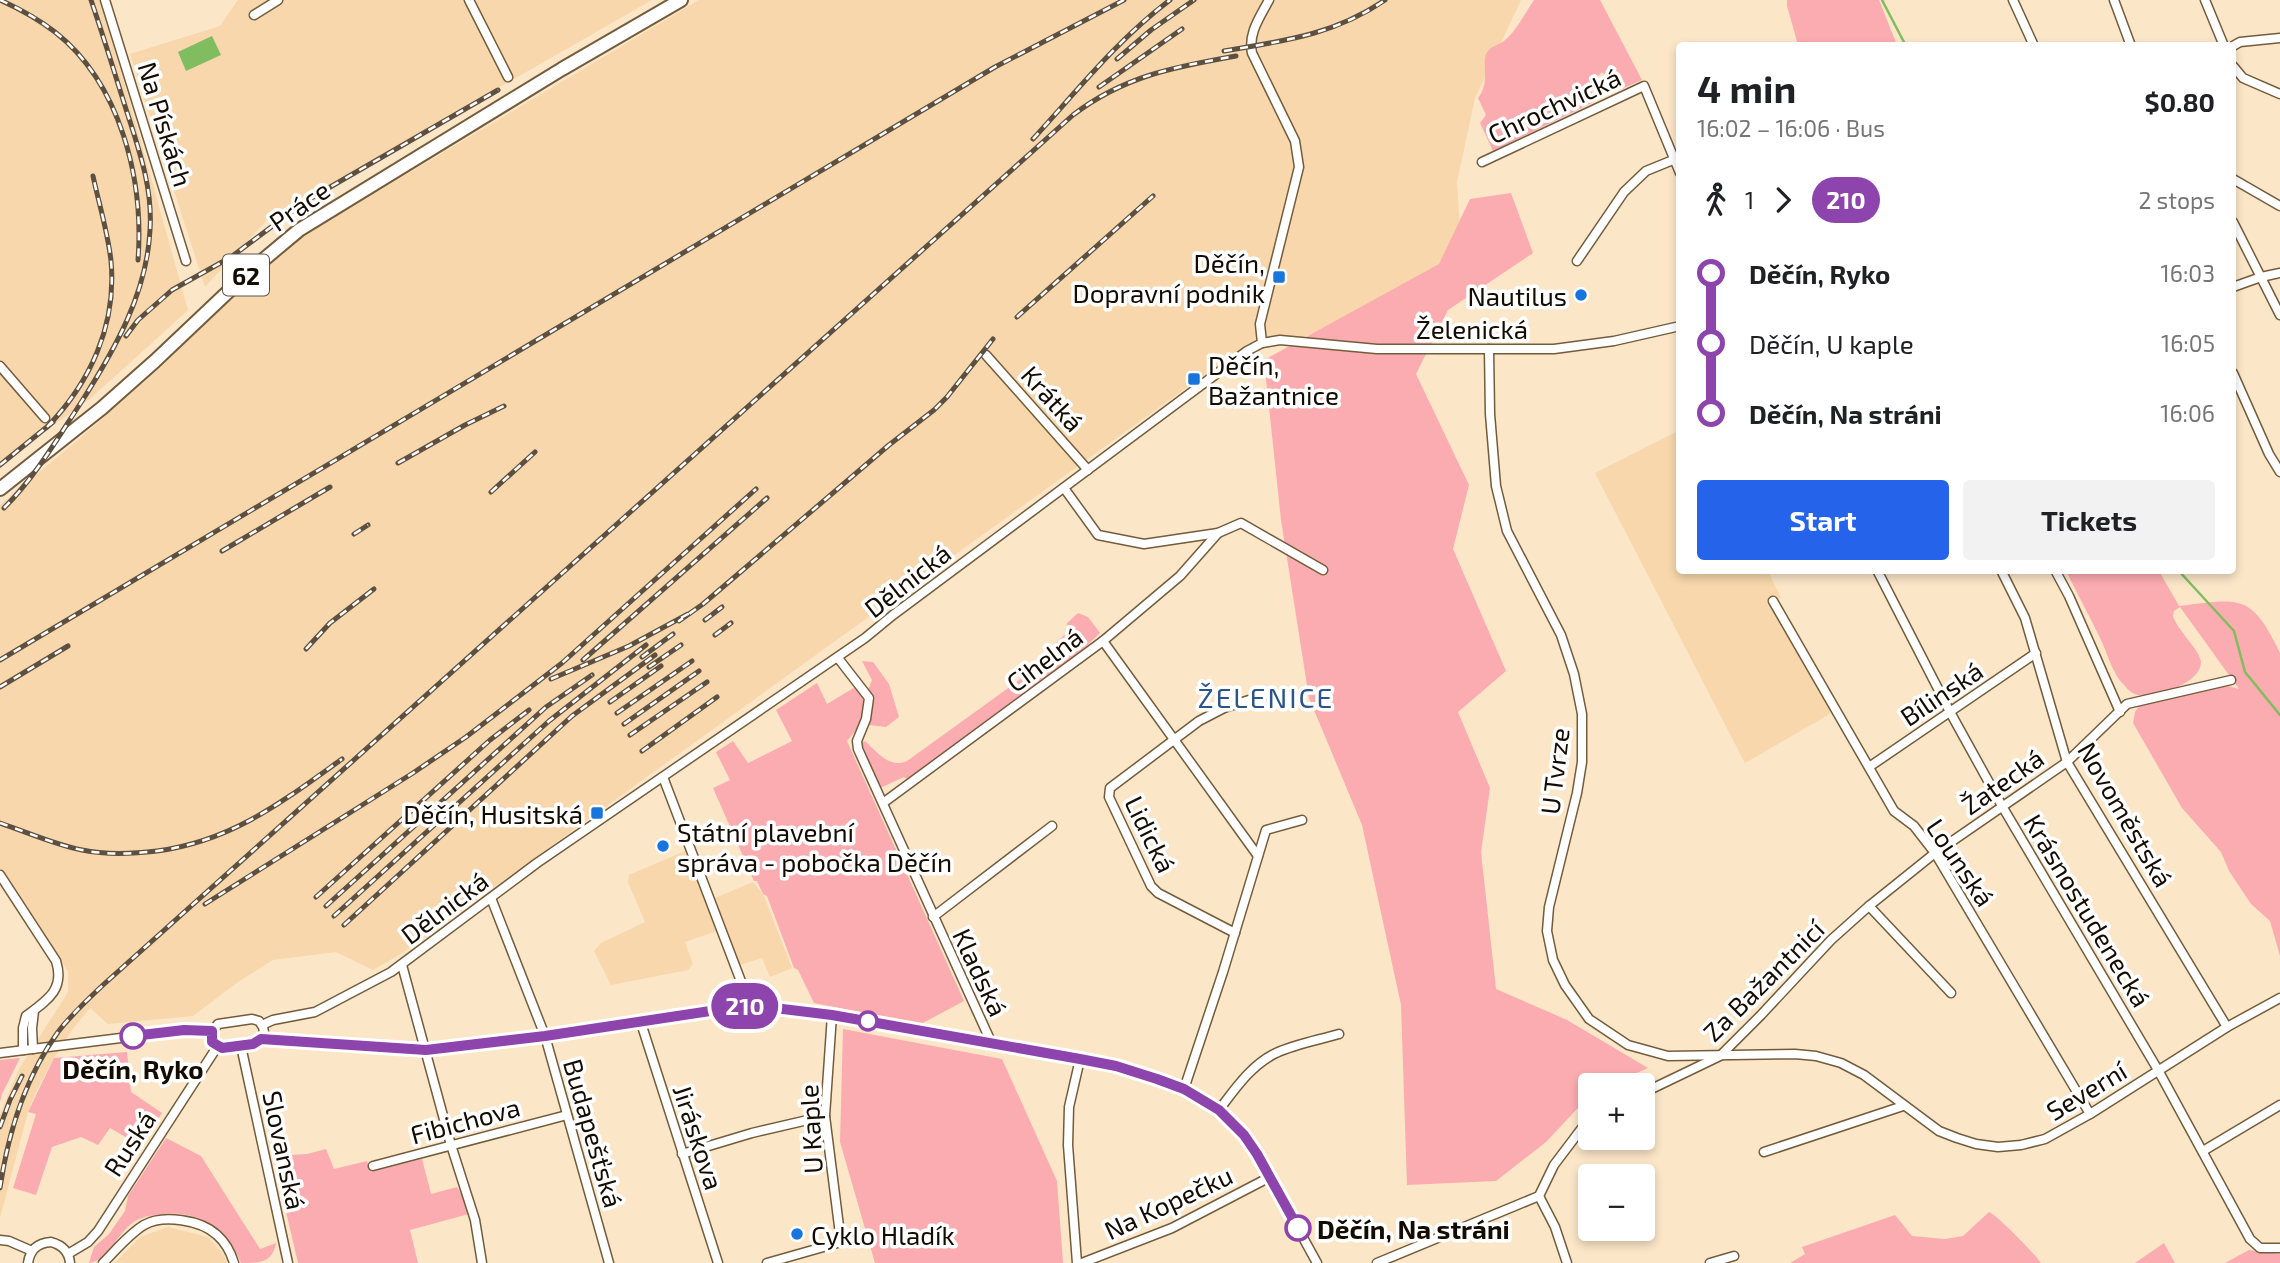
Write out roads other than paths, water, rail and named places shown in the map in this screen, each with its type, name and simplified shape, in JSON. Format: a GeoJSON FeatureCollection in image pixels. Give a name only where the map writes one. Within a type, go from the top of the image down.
{"type":"FeatureCollection","features":[{"type":"Feature","properties":{"kind":"main road","name":"Práce"},"geometry":{"type":"LineString","coordinates":[[0,489],[102,408],[250,271],[299,230],[681,0]]}},
{"type":"Feature","properties":{"kind":"street","name":"Na Pískách"},"geometry":{"type":"LineString","coordinates":[[105,0],[186,261]]}},
{"type":"Feature","properties":{"kind":"street"},"geometry":{"type":"LineString","coordinates":[[254,15],[278,0]]}},
{"type":"Feature","properties":{"kind":"street"},"geometry":{"type":"LineString","coordinates":[[469,0],[508,78]]}},
{"type":"Feature","properties":{"kind":"street"},"geometry":{"type":"LineString","coordinates":[[1262,343],[1260,324],[1299,167],[1295,141],[1252,53],[1250,42],[1252,32],[1269,0]]}},
{"type":"Feature","properties":{"kind":"street"},"geometry":{"type":"LineString","coordinates":[[2013,0],[2032,42]]}},
{"type":"Feature","properties":{"kind":"street"},"geometry":{"type":"LineString","coordinates":[[2114,0],[2130,42]]}},
{"type":"Feature","properties":{"kind":"street"},"geometry":{"type":"LineString","coordinates":[[2206,0],[2222,42]]}},
{"type":"Feature","properties":{"kind":"street"},"geometry":{"type":"LineString","coordinates":[[2236,44],[2280,38]]}},
{"type":"Feature","properties":{"kind":"street"},"geometry":{"type":"LineString","coordinates":[[2236,70],[2243,78],[2280,94]]}},
{"type":"Feature","properties":{"kind":"street","name":"Chrochvická"},"geometry":{"type":"LineString","coordinates":[[1482,162],[1644,86],[1673,160]]}},
{"type":"Feature","properties":{"kind":"street"},"geometry":{"type":"LineString","coordinates":[[1577,261],[1624,192],[1646,171],[1673,160],[1676,166]]}},
{"type":"Feature","properties":{"kind":"street"},"geometry":{"type":"LineString","coordinates":[[2236,181],[2280,206]]}},
{"type":"Feature","properties":{"kind":"street"},"geometry":{"type":"LineString","coordinates":[[2236,228],[2280,315]]}},
{"type":"Feature","properties":{"kind":"street"},"geometry":{"type":"LineString","coordinates":[[2236,286],[2280,272]]}},
{"type":"Feature","properties":{"kind":"street","name":"Želenická"},"geometry":{"type":"LineString","coordinates":[[1262,343],[1280,340],[1377,349],[1554,349],[1614,341],[1676,327]]}},
{"type":"Feature","properties":{"kind":"street","name":"Dělnická"},"geometry":{"type":"LineString","coordinates":[[262,1025],[324,1008],[402,965],[491,898],[838,658],[1247,351],[1262,343]]}},
{"type":"Feature","properties":{"kind":"street","name":"U Tvrze"},"geometry":{"type":"LineString","coordinates":[[1489,349],[1490,414],[1496,486],[1507,531],[1561,635],[1574,674],[1581,714],[1582,762],[1579,782],[1549,906],[1547,931],[1553,960],[1565,985],[1589,1018],[1628,1045],[1668,1056],[1795,1054],[1829,1060],[1864,1075],[1903,1106]]}},
{"type":"Feature","properties":{"kind":"street","name":"Krátká"},"geometry":{"type":"LineString","coordinates":[[986,355],[1088,470]]}},
{"type":"Feature","properties":{"kind":"street"},"geometry":{"type":"LineString","coordinates":[[0,366],[45,418]]}},
{"type":"Feature","properties":{"kind":"street"},"geometry":{"type":"LineString","coordinates":[[2236,380],[2269,454],[2280,472]]}},
{"type":"Feature","properties":{"kind":"street"},"geometry":{"type":"LineString","coordinates":[[1064,488],[1098,535],[1144,544],[1219,533],[1241,523],[1323,570]]}},
{"type":"Feature","properties":{"kind":"street","name":"Cihelná"},"geometry":{"type":"LineString","coordinates":[[883,803],[1103,641],[1180,576],[1219,533]]}},
{"type":"Feature","properties":{"kind":"street","name":"Krásnostudenecká"},"geometry":{"type":"LineString","coordinates":[[1879,574],[2002,806],[2158,1070],[2250,1239],[2260,1248],[2280,1248]]}},
{"type":"Feature","properties":{"kind":"street","name":"Novoměstská"},"geometry":{"type":"LineString","coordinates":[[2003,574],[2025,618],[2067,762],[2227,1027]]}},
{"type":"Feature","properties":{"kind":"street"},"geometry":{"type":"LineString","coordinates":[[2057,574],[2120,712]]}},
{"type":"Feature","properties":{"kind":"street","name":"Lounská"},"geometry":{"type":"LineString","coordinates":[[1773,601],[1894,811],[1914,826],[1935,853],[2090,1114]]}},
{"type":"Feature","properties":{"kind":"street"},"geometry":{"type":"LineString","coordinates":[[1103,641],[1258,856]]}},
{"type":"Feature","properties":{"kind":"street","name":"Bílinská"},"geometry":{"type":"LineString","coordinates":[[1869,767],[2036,653]]}},
{"type":"Feature","properties":{"kind":"street","name":"Kladská"},"geometry":{"type":"LineString","coordinates":[[838,658],[869,698],[866,719],[857,741],[858,749],[992,1044]]}},
{"type":"Feature","properties":{"kind":"street","name":"Žatecká"},"geometry":{"type":"LineString","coordinates":[[1935,853],[2067,762],[2127,704],[2231,680]]}},
{"type":"Feature","properties":{"kind":"street"},"geometry":{"type":"LineString","coordinates":[[1174,738],[1224,708],[1271,693]]}},
{"type":"Feature","properties":{"kind":"street","name":"Lidická"},"geometry":{"type":"LineString","coordinates":[[1174,738],[1110,788],[1109,797],[1151,886],[1158,893],[1235,933]]}},
{"type":"Feature","properties":{"kind":"street"},"geometry":{"type":"LineString","coordinates":[[663,777],[750,1005]]}},
{"type":"Feature","properties":{"kind":"street"},"geometry":{"type":"LineString","coordinates":[[1184,1089],[1266,830],[1302,820]]}},
{"type":"Feature","properties":{"kind":"street","name":"Kladská"},"geometry":{"type":"LineString","coordinates":[[933,917],[1052,827]]}},
{"type":"Feature","properties":{"kind":"street","name":"Za Bažantnicí"},"geometry":{"type":"LineString","coordinates":[[1655,1087],[1720,1056],[1830,940],[1935,853]]}},
{"type":"Feature","properties":{"kind":"street"},"geometry":{"type":"LineString","coordinates":[[0,875],[56,961],[60,973],[60,982],[55,991],[26,1016],[23,1050]]}},
{"type":"Feature","properties":{"kind":"street","name":"Budapešťská"},"geometry":{"type":"LineString","coordinates":[[491,898],[545,1036],[609,1263]]}},
{"type":"Feature","properties":{"kind":"street"},"geometry":{"type":"LineString","coordinates":[[1869,906],[1951,993]]}},
{"type":"Feature","properties":{"kind":"street"},"geometry":{"type":"LineString","coordinates":[[402,965],[475,1220],[482,1263]]}},
{"type":"Feature","properties":{"kind":"street","name":"Severní"},"geometry":{"type":"LineString","coordinates":[[1903,1106],[1939,1131],[1976,1144],[1998,1147],[2045,1139],[2090,1114],[2227,1027],[2280,998]]}},
{"type":"Feature","properties":{"kind":"street"},"geometry":{"type":"LineString","coordinates":[[261,1039],[426,1050],[641,1023],[750,1005],[832,1015],[1116,1066],[1184,1089],[1219,1110],[1244,1135],[1317,1263]]}},
{"type":"Feature","properties":{"kind":"street"},"geometry":{"type":"LineString","coordinates":[[33,1049],[34,1011]]}},
{"type":"Feature","properties":{"kind":"street","name":"U Kaple"},"geometry":{"type":"LineString","coordinates":[[767,1263],[841,1242],[825,1116],[832,1015]]}},
{"type":"Feature","properties":{"kind":"street"},"geometry":{"type":"LineString","coordinates":[[249,1019],[262,1025],[264,1032],[261,1039],[255,1043],[224,1048],[217,1047],[211,1040],[212,1031],[220,1023],[249,1019]]}},
{"type":"Feature","properties":{"kind":"street","name":"Jiráskova"},"geometry":{"type":"LineString","coordinates":[[641,1023],[718,1263]]}},
{"type":"Feature","properties":{"kind":"street"},"geometry":{"type":"LineString","coordinates":[[0,1053],[184,1030],[212,1031]]}},
{"type":"Feature","properties":{"kind":"street"},"geometry":{"type":"LineString","coordinates":[[1219,1110],[1244,1078],[1276,1053],[1339,1034]]}},
{"type":"Feature","properties":{"kind":"street","name":"Slovanská"},"geometry":{"type":"LineString","coordinates":[[241,1046],[288,1263]]}},
{"type":"Feature","properties":{"kind":"street","name":"Ruská"},"geometry":{"type":"LineString","coordinates":[[69,1258],[98,1231],[217,1047]]}},
{"type":"Feature","properties":{"kind":"street"},"geometry":{"type":"LineString","coordinates":[[1080,1059],[1069,1107],[1068,1145],[1080,1263]]}},
{"type":"Feature","properties":{"kind":"street"},"geometry":{"type":"LineString","coordinates":[[2203,1151],[2280,1105]]}},
{"type":"Feature","properties":{"kind":"street"},"geometry":{"type":"LineString","coordinates":[[1765,1152],[1903,1106]]}},
{"type":"Feature","properties":{"kind":"street","name":"Fibichova"},"geometry":{"type":"LineString","coordinates":[[373,1166],[567,1115]]}},
{"type":"Feature","properties":{"kind":"street"},"geometry":{"type":"LineString","coordinates":[[682,1154],[751,1133],[825,1116]]}},
{"type":"Feature","properties":{"kind":"street"},"geometry":{"type":"LineString","coordinates":[[1377,1263],[1539,1196],[1554,1165],[1578,1133]]}},
{"type":"Feature","properties":{"kind":"street","name":"Na Kopečku"},"geometry":{"type":"LineString","coordinates":[[1080,1263],[1172,1228],[1270,1177]]}},
{"type":"Feature","properties":{"kind":"street"},"geometry":{"type":"LineString","coordinates":[[1539,1196],[1555,1227],[1567,1263]]}},
{"type":"Feature","properties":{"kind":"street"},"geometry":{"type":"LineString","coordinates":[[103,1263],[137,1230],[160,1218],[186,1221],[216,1234],[231,1254],[234,1263]]}},
{"type":"Feature","properties":{"kind":"street"},"geometry":{"type":"LineString","coordinates":[[0,1240],[32,1251]]}},
{"type":"Feature","properties":{"kind":"street"},"geometry":{"type":"LineString","coordinates":[[28,1263],[37,1246],[51,1242],[58,1244],[69,1258]]}},
{"type":"Feature","properties":{"kind":"street"},"geometry":{"type":"LineString","coordinates":[[1710,1263],[1734,1256]]}},
{"type":"Feature","properties":{"kind":"waterway"},"geometry":{"type":"LineString","coordinates":[[1882,0],[1904,42]]}},
{"type":"Feature","properties":{"kind":"waterway"},"geometry":{"type":"LineString","coordinates":[[2182,574],[2234,631],[2245,672],[2280,715]]}},
{"type":"Feature","properties":{"kind":"railway"},"geometry":{"type":"LineString","coordinates":[[0,0],[49,27],[78,53],[97,78],[112,106],[132,166],[139,229],[138,260]]}},
{"type":"Feature","properties":{"kind":"railway"},"geometry":{"type":"LineString","coordinates":[[4,508],[46,457],[106,361],[136,298],[148,253],[150,214],[144,167],[91,0]]}},
{"type":"Feature","properties":{"kind":"railway"},"geometry":{"type":"LineString","coordinates":[[0,660],[995,67],[1124,0]]}},
{"type":"Feature","properties":{"kind":"railway"},"geometry":{"type":"LineString","coordinates":[[1033,139],[1115,49],[1170,0]]}},
{"type":"Feature","properties":{"kind":"railway"},"geometry":{"type":"LineString","coordinates":[[1117,59],[1151,30],[1194,0]]}},
{"type":"Feature","properties":{"kind":"railway"},"geometry":{"type":"LineString","coordinates":[[1224,51],[1287,40],[1327,29],[1366,12],[1385,0]]}},
{"type":"Feature","properties":{"kind":"railway"},"geometry":{"type":"LineString","coordinates":[[1099,87],[1182,29]]}},
{"type":"Feature","properties":{"kind":"railway"},"geometry":{"type":"LineString","coordinates":[[0,1188],[13,1127],[36,1068],[63,1026],[103,985],[1073,115],[1111,91],[1150,75],[1236,56]]}},
{"type":"Feature","properties":{"kind":"railway"},"geometry":{"type":"LineString","coordinates":[[126,336],[138,320],[172,290],[231,257],[306,201],[498,90]]}},
{"type":"Feature","properties":{"kind":"railway"},"geometry":{"type":"LineString","coordinates":[[47,427],[88,372],[105,330],[110,308],[111,261],[93,176]]}},
{"type":"Feature","properties":{"kind":"railway"},"geometry":{"type":"LineString","coordinates":[[1017,317],[1153,196]]}},
{"type":"Feature","properties":{"kind":"railway"},"geometry":{"type":"LineString","coordinates":[[551,679],[629,646],[688,614],[679,621],[703,604],[889,445],[934,410],[993,339]]}},
{"type":"Feature","properties":{"kind":"railway"},"geometry":{"type":"LineString","coordinates":[[398,463],[504,406]]}},
{"type":"Feature","properties":{"kind":"railway"},"geometry":{"type":"LineString","coordinates":[[0,465],[53,422]]}},
{"type":"Feature","properties":{"kind":"railway"},"geometry":{"type":"LineString","coordinates":[[491,492],[535,452]]}},
{"type":"Feature","properties":{"kind":"railway"},"geometry":{"type":"LineString","coordinates":[[222,551],[330,487]]}},
{"type":"Feature","properties":{"kind":"railway"},"geometry":{"type":"LineString","coordinates":[[205,904],[466,737],[562,663],[756,489]]}},
{"type":"Feature","properties":{"kind":"railway"},"geometry":{"type":"LineString","coordinates":[[583,660],[767,498]]}},
{"type":"Feature","properties":{"kind":"railway"},"geometry":{"type":"LineString","coordinates":[[354,534],[368,525]]}},
{"type":"Feature","properties":{"kind":"railway"},"geometry":{"type":"LineString","coordinates":[[306,649],[330,623],[374,589]]}},
{"type":"Feature","properties":{"kind":"railway"},"geometry":{"type":"LineString","coordinates":[[705,620],[722,607]]}},
{"type":"Feature","properties":{"kind":"railway"},"geometry":{"type":"LineString","coordinates":[[715,635],[731,623]]}},
{"type":"Feature","properties":{"kind":"railway"},"geometry":{"type":"LineString","coordinates":[[642,657],[673,634]]}},
{"type":"Feature","properties":{"kind":"railway"},"geometry":{"type":"LineString","coordinates":[[334,916],[549,721],[646,645]]}},
{"type":"Feature","properties":{"kind":"railway"},"geometry":{"type":"LineString","coordinates":[[649,667],[681,645]]}},
{"type":"Feature","properties":{"kind":"railway"},"geometry":{"type":"LineString","coordinates":[[0,687],[68,646]]}},
{"type":"Feature","properties":{"kind":"railway"},"geometry":{"type":"LineString","coordinates":[[344,925],[572,716],[655,655]]}},
{"type":"Feature","properties":{"kind":"railway"},"geometry":{"type":"LineString","coordinates":[[617,713],[692,661]]}},
{"type":"Feature","properties":{"kind":"railway"},"geometry":{"type":"LineString","coordinates":[[610,702],[661,666]]}},
{"type":"Feature","properties":{"kind":"railway"},"geometry":{"type":"LineString","coordinates":[[624,724],[699,671]]}},
{"type":"Feature","properties":{"kind":"railway"},"geometry":{"type":"LineString","coordinates":[[326,906],[546,707],[592,675]]}},
{"type":"Feature","properties":{"kind":"railway"},"geometry":{"type":"LineString","coordinates":[[630,735],[707,682]]}},
{"type":"Feature","properties":{"kind":"railway"},"geometry":{"type":"LineString","coordinates":[[642,751],[717,697]]}},
{"type":"Feature","properties":{"kind":"railway"},"geometry":{"type":"LineString","coordinates":[[316,897],[490,740],[529,710]]}},
{"type":"Feature","properties":{"kind":"railway"},"geometry":{"type":"LineString","coordinates":[[0,823],[50,841],[100,853],[138,853],[184,846],[233,829],[255,817],[342,759]]}},
{"type":"Feature","properties":{"kind":"railway"},"geometry":{"type":"LineString","coordinates":[[0,1127],[22,1076]]}},
{"type":"Feature","properties":{"kind":"place","name":"Děčín, Dopravní podnik"},"geometry":{"type":"Point","coordinates":[1279,277]}},
{"type":"Feature","properties":{"kind":"place","name":"Nautilus"},"geometry":{"type":"Point","coordinates":[1581,295]}},
{"type":"Feature","properties":{"kind":"place","name":"Děčín, Bažantnice"},"geometry":{"type":"Point","coordinates":[1194,379]}},
{"type":"Feature","properties":{"kind":"place","name":"Děčín, Husitská"},"geometry":{"type":"Point","coordinates":[597,813]}},
{"type":"Feature","properties":{"kind":"place","name":"Státní plavební správa - pobočka Děčín"},"geometry":{"type":"Point","coordinates":[663,846]}},
{"type":"Feature","properties":{"kind":"place","name":"Děčín, Ryko"},"geometry":{"type":"Point","coordinates":[133,1036]}},
{"type":"Feature","properties":{"kind":"place","name":"Děčín, Na stráni"},"geometry":{"type":"Point","coordinates":[1298,1228]}},
{"type":"Feature","properties":{"kind":"place","name":"Cyklo Hladík"},"geometry":{"type":"Point","coordinates":[797,1234]}},
{"type":"Feature","properties":{"kind":"district","name":"ŽELENICE"},"geometry":{"type":"Point","coordinates":[1266,697]}}]}
